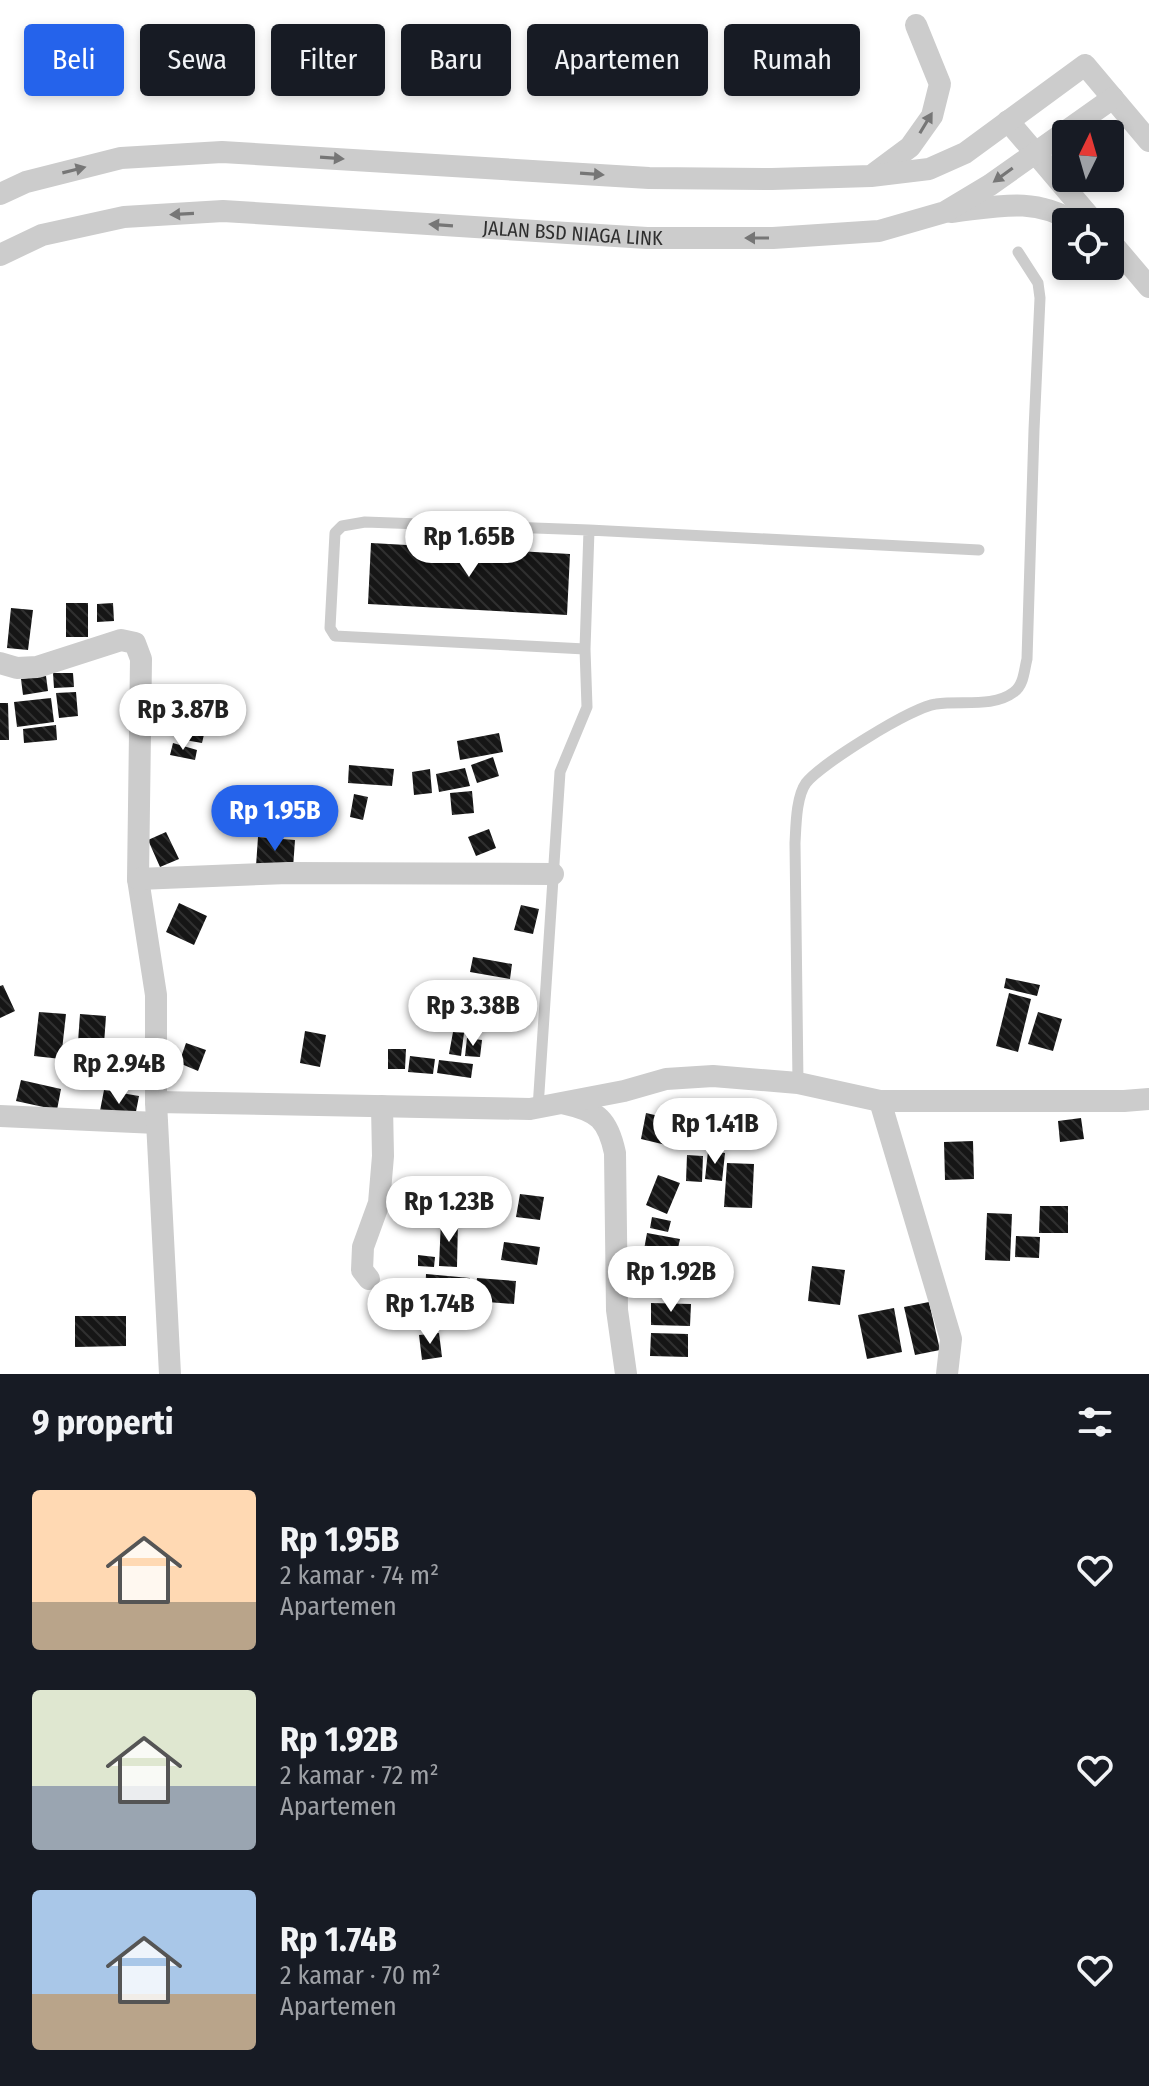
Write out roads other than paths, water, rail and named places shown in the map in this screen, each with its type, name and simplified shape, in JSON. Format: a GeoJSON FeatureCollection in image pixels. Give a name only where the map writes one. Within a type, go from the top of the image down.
{"type":"FeatureCollection","features":[{"type":"Feature","properties":{"kind":"street"},"geometry":{"type":"LineString","coordinates":[[871,176],[910,147],[932,116],[940,84],[916,25]]}},
{"type":"Feature","properties":{"kind":"street"},"geometry":{"type":"LineString","coordinates":[[0,194],[26,182],[121,158],[222,152],[649,178],[871,176],[929,169],[965,153],[1085,65],[1149,141]]}},
{"type":"Feature","properties":{"kind":"street","name":"JALAN BSD NIAGA LINK"},"geometry":{"type":"LineString","coordinates":[[0,255],[42,235],[124,217],[223,211],[647,238],[758,238],[879,231],[945,212],[990,185],[1113,98]]}},
{"type":"Feature","properties":{"kind":"street"},"geometry":{"type":"LineString","coordinates":[[1008,121],[1082,208]]}},
{"type":"Feature","properties":{"kind":"street"},"geometry":{"type":"LineString","coordinates":[[945,212],[1024,204],[1052,212]]}},
{"type":"Feature","properties":{"kind":"street"},"geometry":{"type":"LineString","coordinates":[[1124,259],[1149,287]]}},
{"type":"Feature","properties":{"kind":"street"},"geometry":{"type":"LineString","coordinates":[[0,663],[17,668],[37,667],[121,640],[135,643],[141,659],[138,879],[156,995],[157,1113],[170,1374]]}},
{"type":"Feature","properties":{"kind":"street"},"geometry":{"type":"LineString","coordinates":[[138,879],[288,873],[553,874]]}},
{"type":"Feature","properties":{"kind":"street"},"geometry":{"type":"LineString","coordinates":[[0,1116],[382,1106],[538,1109],[666,1079],[713,1076],[798,1083],[880,1101],[1149,1099]]}},
{"type":"Feature","properties":{"kind":"street"},"geometry":{"type":"LineString","coordinates":[[880,1101],[951,1339],[947,1374]]}},
{"type":"Feature","properties":{"kind":"street"},"geometry":{"type":"LineString","coordinates":[[564,1104],[585,1108],[598,1115],[611,1133],[615,1153],[617,1310],[626,1374]]}},
{"type":"Feature","properties":{"kind":"street"},"geometry":{"type":"LineString","coordinates":[[369,1279],[362,1270],[363,1247],[379,1203],[383,1156],[382,1106]]}},
{"type":"Feature","properties":{"kind":"lane"},"geometry":{"type":"LineString","coordinates":[[798,1083],[795,843],[797,811],[805,784],[831,762],[920,708],[1000,700],[1016,691],[1022,683],[1027,659],[1040,298],[1038,283],[1018,252]]}},
{"type":"Feature","properties":{"kind":"lane"},"geometry":{"type":"LineString","coordinates":[[585,649],[335,636],[330,628],[335,533],[342,526],[365,522],[979,550]]}},
{"type":"Feature","properties":{"kind":"lane"},"geometry":{"type":"LineString","coordinates":[[538,1109],[560,772],[587,707],[585,649],[589,530]]}}]}
